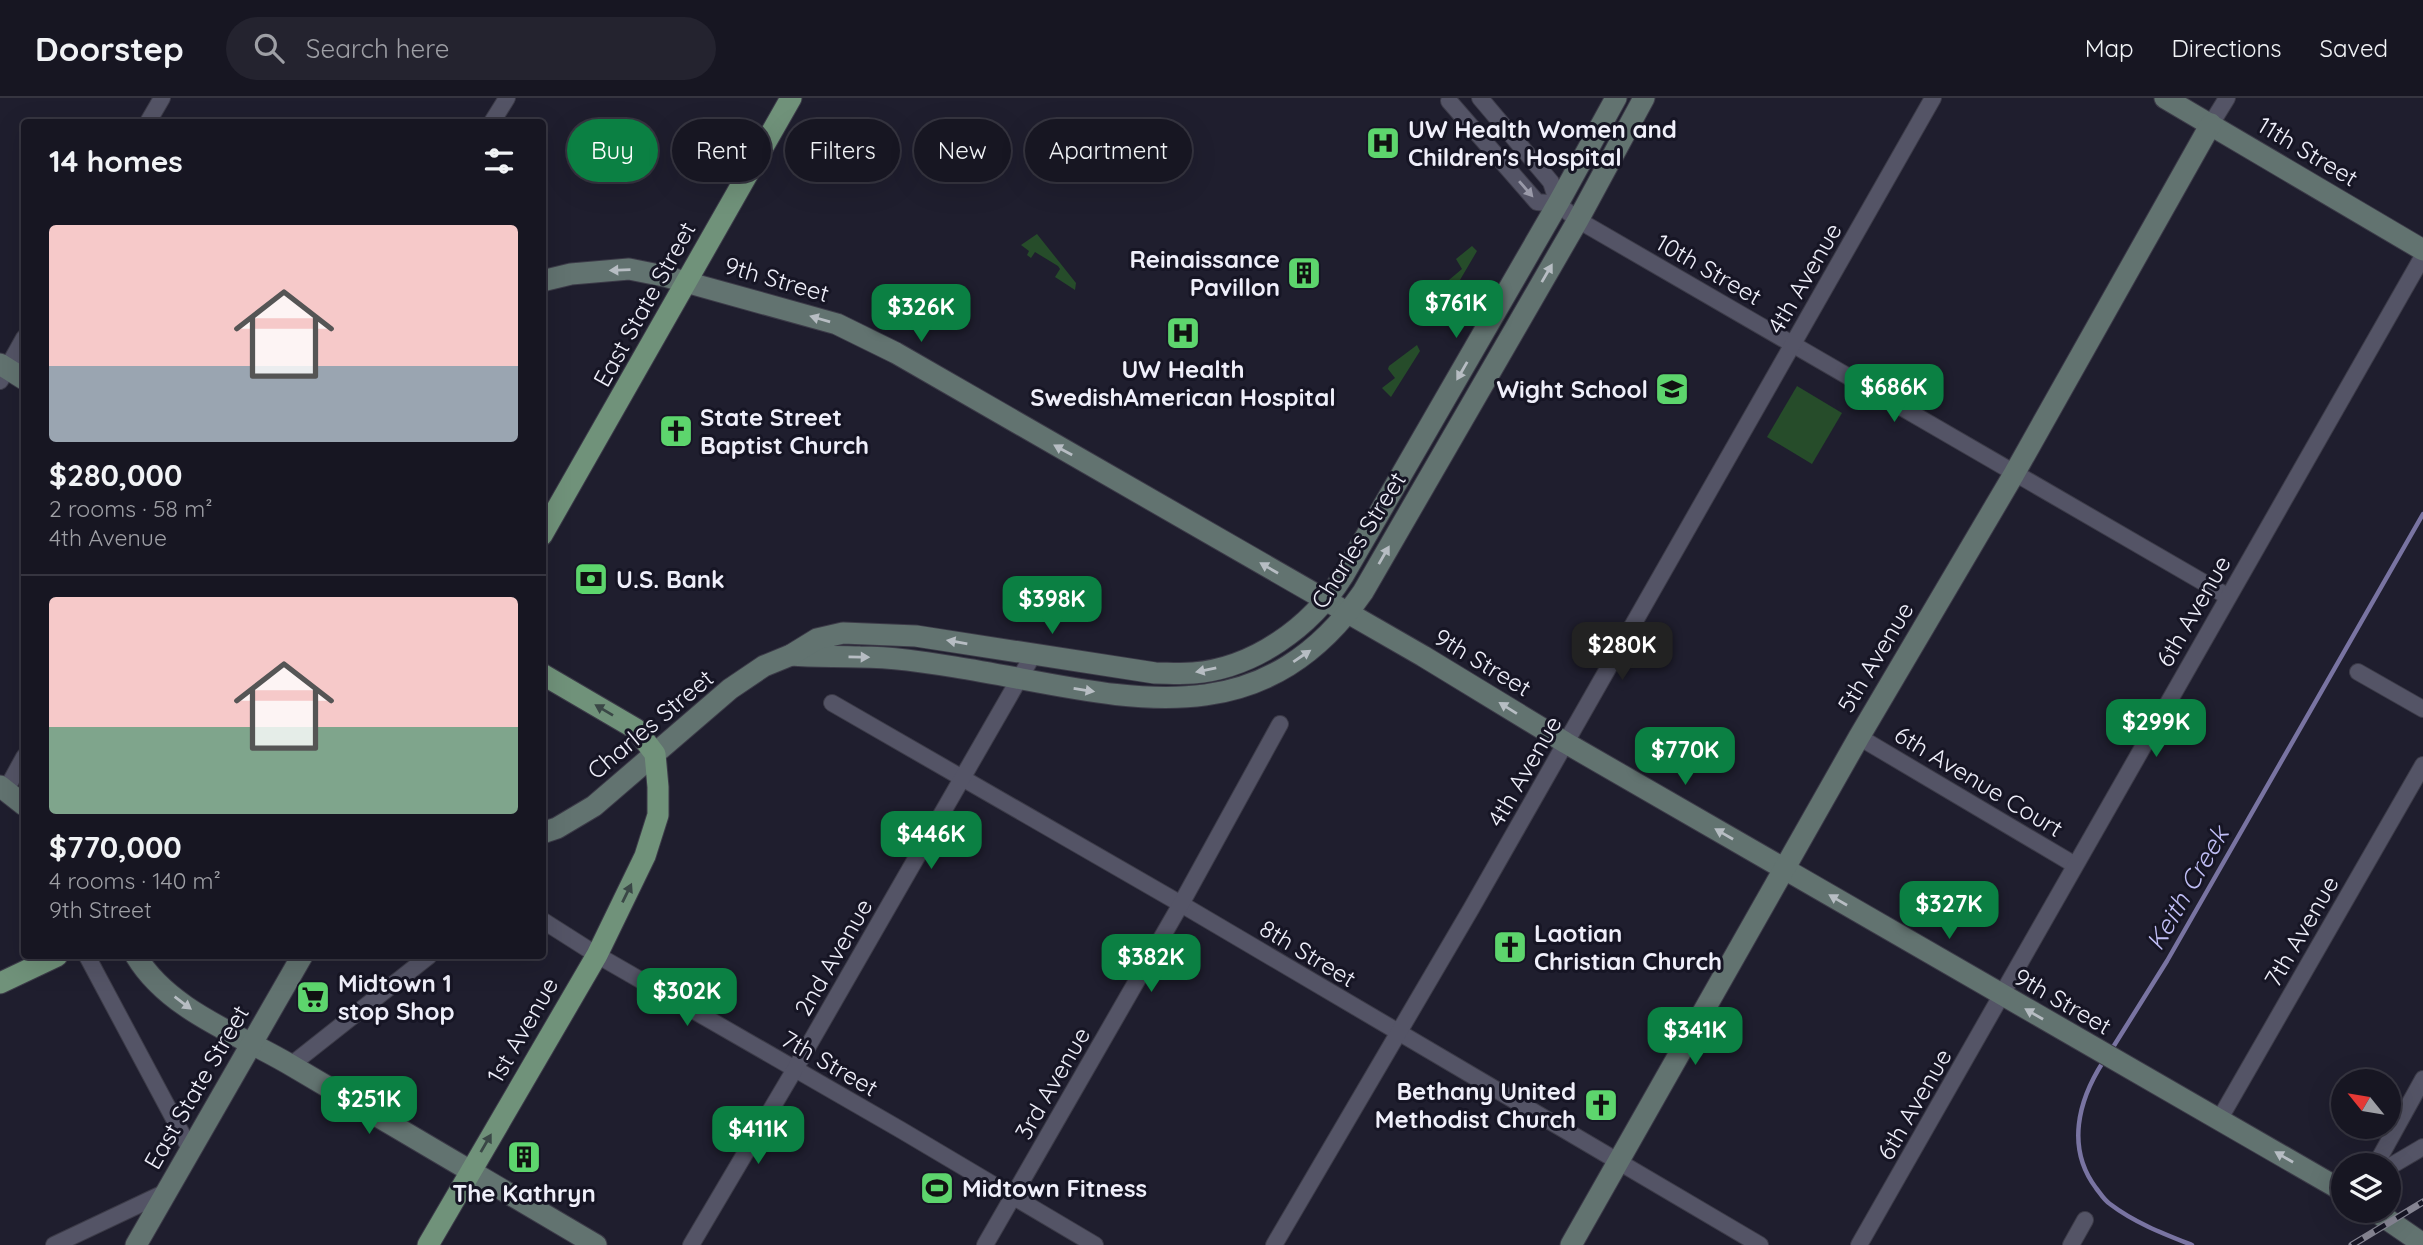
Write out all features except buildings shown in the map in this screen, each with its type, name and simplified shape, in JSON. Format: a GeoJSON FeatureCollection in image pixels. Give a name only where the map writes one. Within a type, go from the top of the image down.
{"type":"FeatureCollection","features":[{"type":"Feature","properties":{"kind":"main road","name":"East State Street"},"geometry":{"type":"LineString","coordinates":[[546,529],[791,98]]}},
{"type":"Feature","properties":{"kind":"main road","name":"Charles Street"},"geometry":{"type":"LineString","coordinates":[[546,832],[594,806],[730,690],[764,666],[791,655],[817,639],[856,632],[916,636],[1155,673],[1194,673],[1231,665],[1275,644],[1307,621],[1327,601],[1343,576],[1558,204],[1616,98]]}},
{"type":"Feature","properties":{"kind":"main road","name":"Charles Street"},"geometry":{"type":"LineString","coordinates":[[791,655],[861,657],[934,664],[1133,697],[1167,699],[1200,697],[1253,684],[1308,651],[1332,631],[1363,592],[1578,220],[1644,98]]}},
{"type":"Feature","properties":{"kind":"main road","name":"11th Street"},"geometry":{"type":"LineString","coordinates":[[2165,98],[2423,250]]}},
{"type":"Feature","properties":{"kind":"main road","name":"5th Avenue"},"geometry":{"type":"LineString","coordinates":[[1571,1245],[1858,737],[2014,474],[2211,124]]}},
{"type":"Feature","properties":{"kind":"main road","name":"9th Street"},"geometry":{"type":"LineString","coordinates":[[546,280],[571,274],[629,269],[687,281],[837,324],[896,353],[2331,1184]]}},
{"type":"Feature","properties":{"kind":"main road"},"geometry":{"type":"LineString","coordinates":[[546,676],[636,729],[655,754]]}},
{"type":"Feature","properties":{"kind":"main road","name":"1st Avenue"},"geometry":{"type":"LineString","coordinates":[[428,1245],[597,955],[645,856],[658,815],[655,754]]}},
{"type":"Feature","properties":{"kind":"main road"},"geometry":{"type":"LineString","coordinates":[[0,983],[51,959]]}},
{"type":"Feature","properties":{"kind":"main road"},"geometry":{"type":"LineString","coordinates":[[138,959],[146,973],[187,1007],[291,1065],[596,1245]]}},
{"type":"Feature","properties":{"kind":"main road","name":"East State Street"},"geometry":{"type":"LineString","coordinates":[[136,1245],[300,959]]}},
{"type":"Feature","properties":{"kind":"main road"},"geometry":{"type":"LineString","coordinates":[[2392,1223],[2423,1244]]}},
{"type":"Feature","properties":{"kind":"street"},"geometry":{"type":"LineString","coordinates":[[150,119],[162,98]]}},
{"type":"Feature","properties":{"kind":"street"},"geometry":{"type":"LineString","coordinates":[[494,119],[507,98]]}},
{"type":"Feature","properties":{"kind":"street"},"geometry":{"type":"LineString","coordinates":[[1480,98],[1551,182],[1558,204]]}},
{"type":"Feature","properties":{"kind":"street","name":"4th Avenue"},"geometry":{"type":"LineString","coordinates":[[1274,1245],[1566,743],[1933,98]]}},
{"type":"Feature","properties":{"kind":"street","name":"5th Avenue"},"geometry":{"type":"LineString","coordinates":[[2211,124],[2227,98]]}},
{"type":"Feature","properties":{"kind":"street","name":"10th Street"},"geometry":{"type":"LineString","coordinates":[[1448,101],[1537,202],[1558,204],[1578,220],[2227,596]]}},
{"type":"Feature","properties":{"kind":"street","name":"6th Avenue"},"geometry":{"type":"LineString","coordinates":[[1859,1245],[2423,256]]}},
{"type":"Feature","properties":{"kind":"street"},"geometry":{"type":"LineString","coordinates":[[8,373],[21,345]]}},
{"type":"Feature","properties":{"kind":"street","name":"2nd Avenue"},"geometry":{"type":"LineString","coordinates":[[691,1245],[1033,655]]}},
{"type":"Feature","properties":{"kind":"street"},"geometry":{"type":"LineString","coordinates":[[2358,672],[2423,709]]}},
{"type":"Feature","properties":{"kind":"street","name":"8th Street"},"geometry":{"type":"LineString","coordinates":[[832,703],[1181,904],[1759,1245]]}},
{"type":"Feature","properties":{"kind":"street","name":"3rd Avenue"},"geometry":{"type":"LineString","coordinates":[[985,1245],[1181,904],[1280,724]]}},
{"type":"Feature","properties":{"kind":"street","name":"6th Avenue Court"},"geometry":{"type":"LineString","coordinates":[[1858,737],[2075,864]]}},
{"type":"Feature","properties":{"kind":"street","name":"7th Avenue"},"geometry":{"type":"LineString","coordinates":[[2219,1120],[2423,765]]}},
{"type":"Feature","properties":{"kind":"street"},"geometry":{"type":"LineString","coordinates":[[15,798],[21,771]]}},
{"type":"Feature","properties":{"kind":"street","name":"7th Street"},"geometry":{"type":"LineString","coordinates":[[546,923],[597,955],[1095,1245]]}},
{"type":"Feature","properties":{"kind":"street"},"geometry":{"type":"LineString","coordinates":[[89,959],[190,1149]]}},
{"type":"Feature","properties":{"kind":"street"},"geometry":{"type":"LineString","coordinates":[[291,1065],[425,959]]}},
{"type":"Feature","properties":{"kind":"street"},"geometry":{"type":"LineString","coordinates":[[2382,1153],[2423,1079]]}},
{"type":"Feature","properties":{"kind":"street"},"geometry":{"type":"LineString","coordinates":[[2401,1160],[2423,1147]]}},
{"type":"Feature","properties":{"kind":"street"},"geometry":{"type":"LineString","coordinates":[[54,1245],[166,1192]]}},
{"type":"Feature","properties":{"kind":"street"},"geometry":{"type":"LineString","coordinates":[[2071,1245],[2085,1220]]}},
{"type":"Feature","properties":{"kind":"green space"},"geometry":{"type":"Polygon","coordinates":[[[1037,234],[1076,283],[1075,290],[1055,277],[1060,269],[1058,266],[1035,252],[1031,258],[1027,255],[1029,251],[1021,245],[1037,234]]]}},
{"type":"Feature","properties":{"kind":"green space"},"geometry":{"type":"Polygon","coordinates":[[[1472,246],[1477,251],[1450,297],[1446,301],[1438,301],[1426,285],[1430,284],[1437,290],[1462,269],[1456,259],[1472,246]]]}},
{"type":"Feature","properties":{"kind":"green space"},"geometry":{"type":"Polygon","coordinates":[[[1417,345],[1420,351],[1391,397],[1382,388],[1395,378],[1388,369],[1389,366],[1417,345]]]}},
{"type":"Feature","properties":{"kind":"green space"},"geometry":{"type":"Polygon","coordinates":[[[1797,386],[1842,413],[1812,464],[1767,437],[1797,386]]]}},
{"type":"Feature","properties":{"kind":"waterway","name":"Keith Creek"},"geometry":{"type":"LineString","coordinates":[[2110,1052],[2167,961],[2423,514]]}},
{"type":"Feature","properties":{"kind":"waterway","name":"Keith Creek"},"geometry":{"type":"LineString","coordinates":[[2103,1062],[2087,1093],[2079,1125],[2078,1141],[2087,1173],[2104,1198],[2120,1211],[2150,1228],[2192,1245]]}},
{"type":"Feature","properties":{"kind":"railway"},"geometry":{"type":"LineString","coordinates":[[2352,1245],[2423,1202]]}},
{"type":"Feature","properties":{"kind":"place","name":"UW Health Women and Children's Hospital"},"geometry":{"type":"Point","coordinates":[1383,143]}},
{"type":"Feature","properties":{"kind":"place","name":"Reinaissance Pavillon"},"geometry":{"type":"Point","coordinates":[1304,273]}},
{"type":"Feature","properties":{"kind":"place","name":"UW Health SwedishAmerican Hospital"},"geometry":{"type":"Point","coordinates":[1183,333]}},
{"type":"Feature","properties":{"kind":"place","name":"Wight School"},"geometry":{"type":"Point","coordinates":[1672,389]}},
{"type":"Feature","properties":{"kind":"place","name":"State Street Baptist Church"},"geometry":{"type":"Point","coordinates":[676,431]}},
{"type":"Feature","properties":{"kind":"place","name":"U.S. Bank"},"geometry":{"type":"Point","coordinates":[591,579]}},
{"type":"Feature","properties":{"kind":"place","name":"Laotian Christian Church"},"geometry":{"type":"Point","coordinates":[1510,947]}},
{"type":"Feature","properties":{"kind":"place","name":"Midtown 1 stop Shop"},"geometry":{"type":"Point","coordinates":[313,997]}},
{"type":"Feature","properties":{"kind":"place","name":"Bethany United Methodist Church"},"geometry":{"type":"Point","coordinates":[1601,1105]}},
{"type":"Feature","properties":{"kind":"place","name":"The Kathryn"},"geometry":{"type":"Point","coordinates":[524,1157]}},
{"type":"Feature","properties":{"kind":"place","name":"Midtown Fitness"},"geometry":{"type":"Point","coordinates":[937,1188]}}]}
